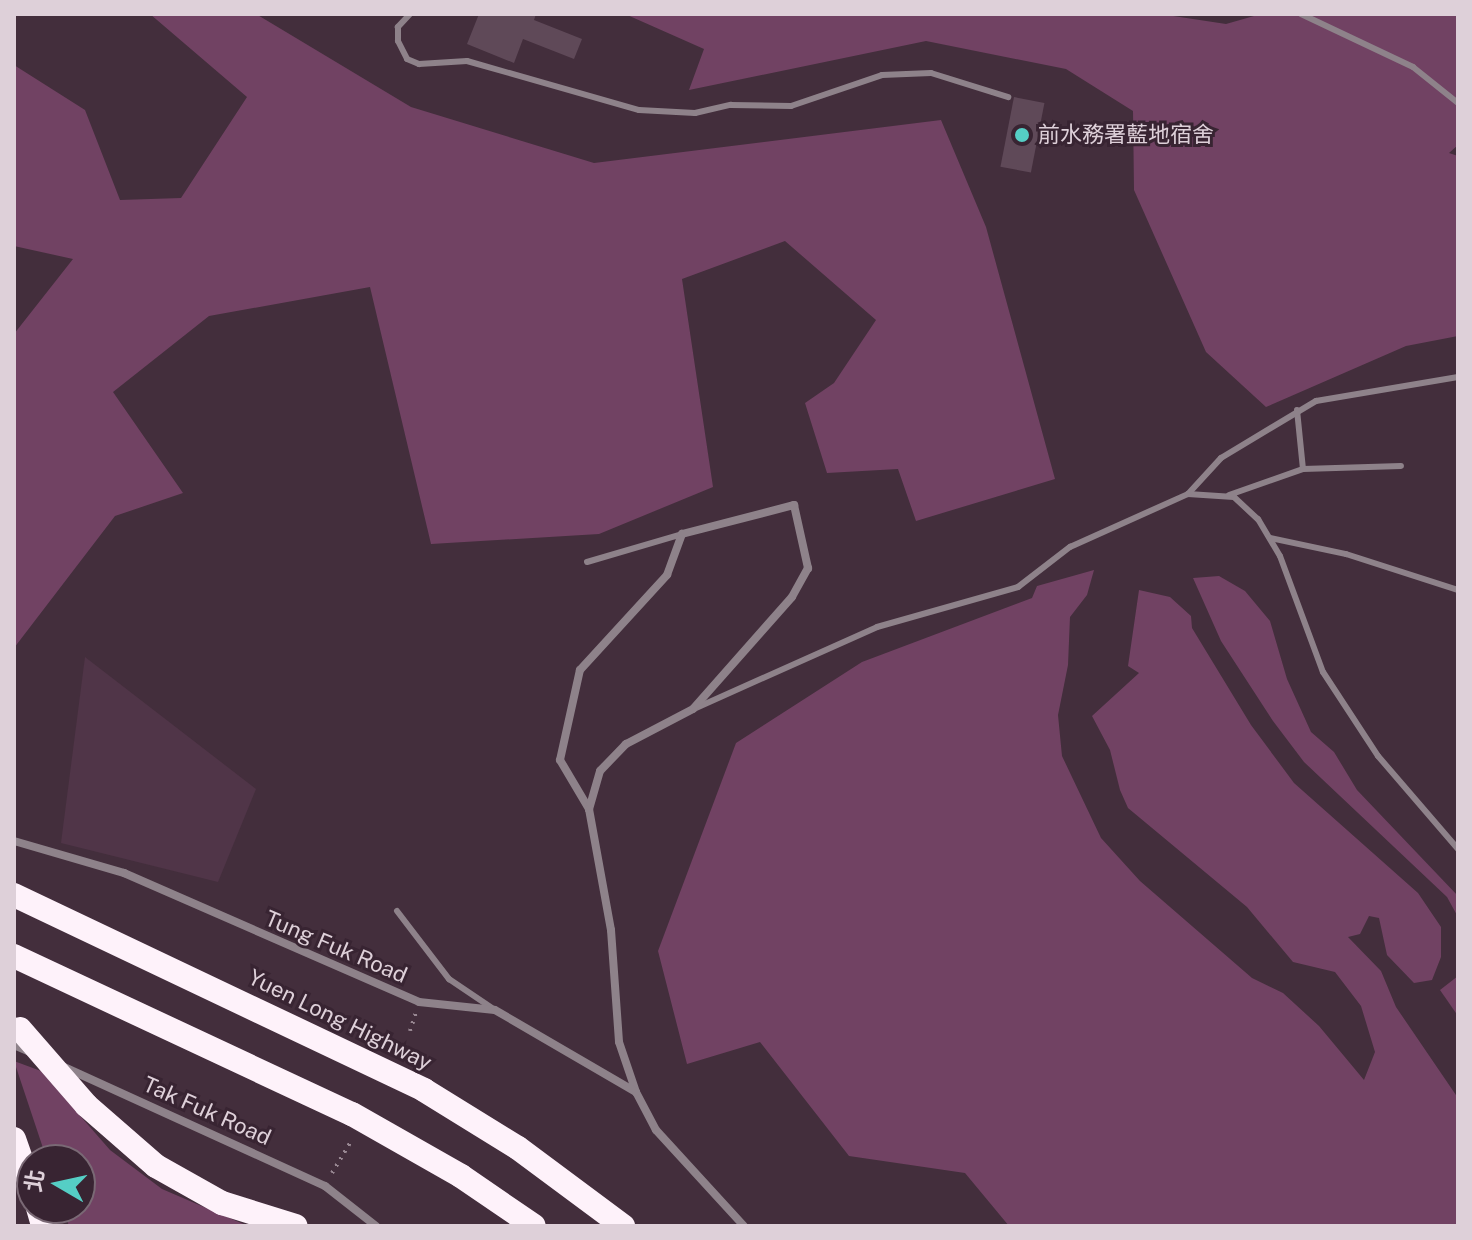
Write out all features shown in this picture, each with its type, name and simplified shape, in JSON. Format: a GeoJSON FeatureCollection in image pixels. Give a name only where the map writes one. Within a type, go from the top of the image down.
{"type":"FeatureCollection","features":[{"type":"Feature","properties":{"kind":"highway","name":"Yuen Long Highway"},"geometry":{"type":"LineString","coordinates":[[14,895],[424,1090],[518,1148],[623,1226]]}},
{"type":"Feature","properties":{"kind":"highway"},"geometry":{"type":"LineString","coordinates":[[14,956],[352,1114],[461,1176],[534,1226]]}},
{"type":"Feature","properties":{"kind":"highway"},"geometry":{"type":"LineString","coordinates":[[14,1021],[86,1105],[156,1166],[222,1203],[296,1226]]}},
{"type":"Feature","properties":{"kind":"street"},"geometry":{"type":"LineString","coordinates":[[589,809],[600,771],[626,744],[693,709],[792,597],[808,568],[798,509],[789,503],[682,534],[667,575],[580,670],[560,760],[589,809],[611,930],[619,1042],[636,1092],[656,1130],[744,1226]]}},
{"type":"Feature","properties":{"kind":"street","name":"Tung Fuk Road"},"geometry":{"type":"LineString","coordinates":[[14,841],[124,873],[419,1002],[495,1010],[636,1092]]}},
{"type":"Feature","properties":{"kind":"street","name":"Tak Fuk Road"},"geometry":{"type":"LineString","coordinates":[[14,1045],[325,1186],[376,1226]]}},
{"type":"Feature","properties":{"kind":"lane"},"geometry":{"type":"LineString","coordinates":[[410,14],[398,27],[398,41],[407,59],[419,64],[467,61],[639,110],[695,113],[731,105],[791,106],[882,75],[931,73],[1008,97]]}},
{"type":"Feature","properties":{"kind":"lane"},"geometry":{"type":"LineString","coordinates":[[1301,14],[1413,67],[1458,103]]}},
{"type":"Feature","properties":{"kind":"lane"},"geometry":{"type":"LineString","coordinates":[[693,709],[877,627],[1018,587],[1070,547],[1188,494],[1221,458],[1297,410],[1368,389],[1458,377]]}},
{"type":"Feature","properties":{"kind":"lane"},"geometry":{"type":"LineString","coordinates":[[1297,410],[1303,469]]}},
{"type":"Feature","properties":{"kind":"lane"},"geometry":{"type":"LineString","coordinates":[[1225,496],[1303,469],[1401,466]]}},
{"type":"Feature","properties":{"kind":"lane"},"geometry":{"type":"LineString","coordinates":[[1188,494],[1234,497],[1270,538],[1323,672],[1378,756],[1458,849]]}},
{"type":"Feature","properties":{"kind":"lane"},"geometry":{"type":"LineString","coordinates":[[587,562],[682,534]]}},
{"type":"Feature","properties":{"kind":"lane"},"geometry":{"type":"LineString","coordinates":[[1270,538],[1346,554],[1458,590]]}},
{"type":"Feature","properties":{"kind":"lane"},"geometry":{"type":"LineString","coordinates":[[397,911],[449,979],[495,1010]]}},
{"type":"Feature","properties":{"kind":"path"},"geometry":{"type":"LineString","coordinates":[[325,1186],[354,1136]]}},
{"type":"Feature","properties":{"kind":"shaded area"},"geometry":{"type":"Polygon","coordinates":[[[150,14],[256,14],[411,107],[594,163],[941,120],[986,227],[1055,479],[916,521],[898,469],[827,473],[805,403],[834,383],[876,320],[785,241],[682,279],[713,487],[599,534],[431,544],[370,287],[209,316],[113,392],[183,493],[115,516],[14,648],[14,334],[73,259],[14,246],[14,65],[85,110],[120,200],[181,198],[247,97],[150,14]]]}},
{"type":"Feature","properties":{"kind":"shaded area"},"geometry":{"type":"Polygon","coordinates":[[[625,14],[1160,14],[1226,24],[1261,14],[1458,14],[1458,145],[1449,153],[1458,156],[1458,336],[1406,346],[1266,407],[1206,352],[1134,190],[1133,111],[1066,69],[926,41],[689,90],[704,49],[625,14]]]}},
{"type":"Feature","properties":{"kind":"shaded area"},"geometry":{"type":"Polygon","coordinates":[[[1094,570],[1087,595],[1070,617],[1068,665],[1058,715],[1062,756],[1101,838],[1140,881],[1252,978],[1283,993],[1319,1026],[1364,1080],[1375,1052],[1361,1006],[1335,972],[1293,962],[1247,907],[1128,808],[1110,750],[1092,716],[1139,673],[1128,666],[1139,590],[1170,597],[1191,616],[1192,628],[1251,725],[1294,783],[1418,893],[1441,927],[1441,957],[1432,980],[1414,983],[1387,955],[1379,918],[1369,916],[1360,934],[1348,937],[1381,971],[1396,1007],[1458,1098],[1458,1226],[1009,1226],[965,1173],[849,1156],[760,1042],[687,1064],[658,951],[736,743],[862,662],[1032,598],[1037,586],[1094,570]]]}},
{"type":"Feature","properties":{"kind":"shaded area"},"geometry":{"type":"Polygon","coordinates":[[[1219,576],[1245,591],[1270,621],[1287,679],[1311,732],[1334,752],[1357,790],[1458,896],[1458,917],[1447,897],[1304,762],[1273,721],[1221,641],[1193,578],[1219,576]]]}},
{"type":"Feature","properties":{"kind":"shaded area"},"geometry":{"type":"Polygon","coordinates":[[[85,657],[256,789],[218,882],[61,843],[85,657]]]}},
{"type":"Feature","properties":{"kind":"shaded area"},"geometry":{"type":"Polygon","coordinates":[[[1458,976],[1458,1016],[1440,990],[1458,976]]]}},
{"type":"Feature","properties":{"kind":"shaded area"},"geometry":{"type":"Polygon","coordinates":[[[14,1061],[41,1071],[110,1150],[162,1189],[248,1226],[69,1226],[96,1224],[96,1144],[42,1144],[14,1061]]]}},
{"type":"Feature","properties":{"kind":"building"},"geometry":{"type":"Polygon","coordinates":[[[479,14],[536,14],[534,20],[582,39],[574,59],[523,39],[514,63],[467,44],[479,14]]]}},
{"type":"Feature","properties":{"kind":"building","name":"前水務署藍地宿舍"},"geometry":{"type":"Polygon","coordinates":[[[1014,97],[1044,103],[1031,173],[1000,167],[1014,97]]]}},
{"type":"Feature","properties":{"kind":"place","name":"前水務署藍地宿舍"},"geometry":{"type":"Point","coordinates":[1022,135]}}]}
